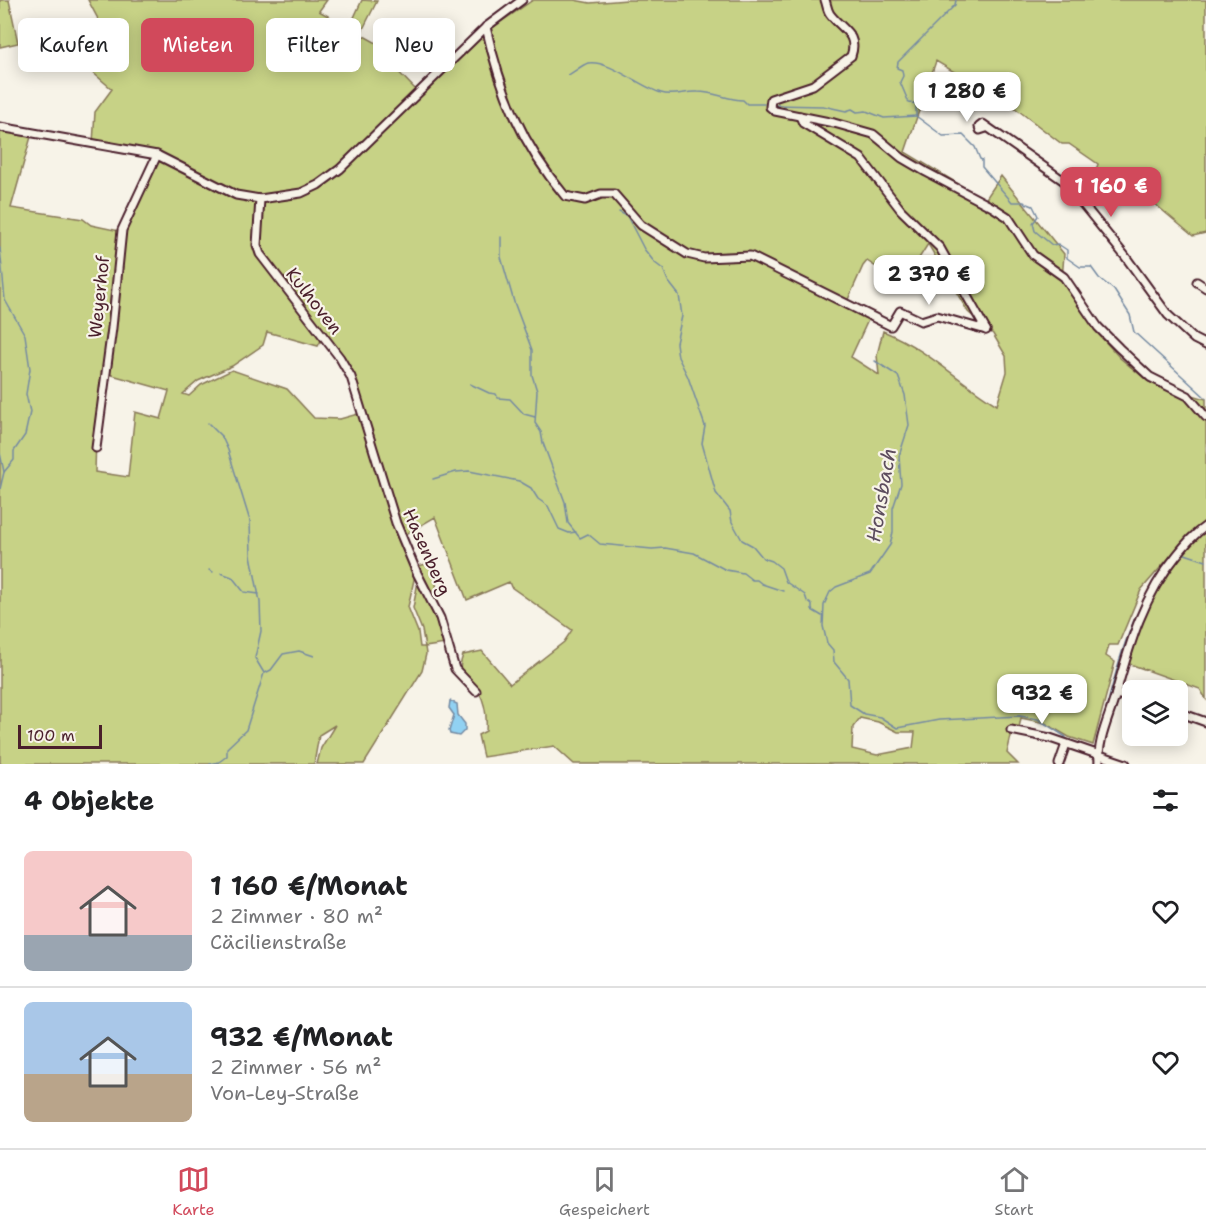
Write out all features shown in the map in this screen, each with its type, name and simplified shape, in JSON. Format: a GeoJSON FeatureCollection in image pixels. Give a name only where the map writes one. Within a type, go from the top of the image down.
{"type":"FeatureCollection","features":[{"type":"Feature","properties":{"kind":"street"},"geometry":{"type":"LineString","coordinates":[[0,127],[157,155],[236,195],[260,199],[301,193],[326,179],[355,155],[486,27],[522,0]]}},
{"type":"Feature","properties":{"kind":"street"},"geometry":{"type":"LineString","coordinates":[[825,0],[828,11],[852,37],[853,53],[813,85],[769,102],[770,107],[774,111],[873,134],[926,172],[989,205],[1008,218],[1033,255],[1064,277],[1098,327],[1150,377],[1188,396],[1206,417]]}},
{"type":"Feature","properties":{"kind":"street"},"geometry":{"type":"LineString","coordinates":[[486,27],[496,72],[503,91],[534,156],[565,196],[585,200],[602,194],[614,194],[641,225],[687,254],[704,258],[750,256],[891,326],[900,311],[921,321],[937,316],[986,330],[940,248],[901,210],[861,158],[803,123],[800,116]]}},
{"type":"Feature","properties":{"kind":"street"},"geometry":{"type":"LineString","coordinates":[[986,128],[1064,181],[1125,256],[1168,315],[1194,339],[1206,345]]}},
{"type":"Feature","properties":{"kind":"street","name":"Weyerhof"},"geometry":{"type":"LineString","coordinates":[[96,448],[122,230],[157,155]]}},
{"type":"Feature","properties":{"kind":"street","name":"Kulhoven"},"geometry":{"type":"LineString","coordinates":[[260,199],[258,246],[260,254],[347,368],[362,418]]}},
{"type":"Feature","properties":{"kind":"street"},"geometry":{"type":"LineString","coordinates":[[1197,282],[1206,288]]}},
{"type":"Feature","properties":{"kind":"street","name":"Hasenberg"},"geometry":{"type":"LineString","coordinates":[[362,418],[396,523],[417,573],[440,618],[455,669],[476,691]]}},
{"type":"Feature","properties":{"kind":"street"},"geometry":{"type":"LineString","coordinates":[[1099,764],[1098,755],[1127,648],[1142,610],[1170,563],[1198,531],[1206,526]]}},
{"type":"Feature","properties":{"kind":"street"},"geometry":{"type":"LineString","coordinates":[[1116,694],[1122,696]]}},
{"type":"Feature","properties":{"kind":"street"},"geometry":{"type":"LineString","coordinates":[[1188,716],[1206,722]]}},
{"type":"Feature","properties":{"kind":"street"},"geometry":{"type":"LineString","coordinates":[[1011,730],[1066,744],[1126,764]]}},
{"type":"Feature","properties":{"kind":"street"},"geometry":{"type":"LineString","coordinates":[[1059,764],[1066,744]]}},
{"type":"Feature","properties":{"kind":"green space"},"geometry":{"type":"Polygon","coordinates":[[[0,0],[9,0],[18,43],[0,47],[0,0]]]}},
{"type":"Feature","properties":{"kind":"green space"},"geometry":{"type":"Polygon","coordinates":[[[88,0],[327,0],[319,11],[332,18],[266,18],[266,72],[361,72],[361,34],[373,41],[373,72],[399,72],[416,90],[329,178],[348,165],[443,72],[455,72],[455,61],[492,28],[533,0],[574,0],[590,3],[627,0],[1206,0],[1206,233],[1193,236],[1130,183],[1119,196],[1095,173],[1098,164],[1069,144],[1062,144],[998,95],[994,83],[983,80],[976,85],[936,61],[905,152],[985,200],[1001,176],[1064,254],[1062,280],[1094,329],[1120,358],[1149,382],[1206,399],[1206,520],[1186,538],[1141,590],[1118,645],[1109,645],[1106,656],[1115,662],[1093,745],[1069,737],[1045,723],[1021,718],[1019,728],[1012,732],[1007,753],[1018,764],[574,764],[554,746],[483,757],[478,735],[486,731],[485,711],[479,692],[460,669],[463,655],[482,651],[510,684],[564,642],[572,630],[511,587],[509,582],[467,600],[435,517],[399,538],[415,575],[408,607],[418,632],[420,647],[425,647],[426,654],[422,671],[364,764],[317,764],[321,748],[335,725],[319,735],[314,764],[0,764],[0,127],[32,133],[11,208],[83,219],[91,225],[119,231],[157,155],[185,167],[152,152],[93,143],[95,112],[112,89],[92,72],[129,72],[129,18],[97,18],[88,0]],[[928,244],[916,263],[917,273],[894,279],[867,261],[863,266],[846,304],[869,318],[851,357],[879,375],[877,355],[883,331],[928,356],[997,405],[1007,372],[1006,356],[993,334],[968,312],[928,244]],[[267,332],[263,345],[232,366],[198,381],[183,394],[189,396],[201,385],[232,370],[287,389],[314,418],[340,419],[365,412],[354,375],[325,333],[318,346],[267,332]],[[105,373],[96,435],[95,472],[128,477],[135,412],[161,419],[169,391],[105,373]],[[860,718],[853,727],[852,749],[877,755],[913,748],[915,732],[898,732],[878,722],[860,718]]]}},
{"type":"Feature","properties":{"kind":"green space"},"geometry":{"type":"Polygon","coordinates":[[[362,0],[377,1],[363,29],[361,18],[354,18],[362,0]]]}},
{"type":"Feature","properties":{"kind":"green space"},"geometry":{"type":"Polygon","coordinates":[[[1206,528],[1206,699],[1200,689],[1188,685],[1188,680],[1175,680],[1127,663],[1147,607],[1181,556],[1178,554],[1206,528]]]}},
{"type":"Feature","properties":{"kind":"green space"},"geometry":{"type":"Polygon","coordinates":[[[435,562],[438,619],[446,644],[425,647],[422,630],[413,608],[420,571],[418,566],[435,562]]]}},
{"type":"Feature","properties":{"kind":"water"},"geometry":{"type":"Polygon","coordinates":[[[450,701],[457,704],[458,715],[465,724],[465,730],[459,736],[450,734],[449,731],[454,715],[449,708],[450,701]]]}},
{"type":"Feature","properties":{"kind":"waterway"},"geometry":{"type":"LineString","coordinates":[[956,0],[955,5],[898,62],[897,68],[902,70],[903,76],[900,82],[909,103],[916,104],[916,116],[943,136],[963,135],[975,147],[982,160],[982,167],[1012,202],[1024,202],[1033,206],[1038,216],[1033,223],[1035,231],[1052,245],[1058,244],[1067,250],[1067,258],[1080,267],[1091,267],[1099,278],[1114,290],[1130,315],[1134,332],[1206,398]]}},
{"type":"Feature","properties":{"kind":"waterway"},"geometry":{"type":"LineString","coordinates":[[568,75],[588,63],[596,63],[615,69],[661,93],[704,92],[743,100],[747,104],[764,104]]}},
{"type":"Feature","properties":{"kind":"waterway"},"geometry":{"type":"LineString","coordinates":[[774,105],[823,106],[846,111],[852,109],[857,112],[866,111],[884,118],[916,116]]}},
{"type":"Feature","properties":{"kind":"waterway"},"geometry":{"type":"LineString","coordinates":[[619,212],[627,216],[644,249],[663,269],[668,281],[679,295],[682,316],[676,343],[678,357],[688,377],[705,426],[702,443],[716,493],[730,511],[732,522],[742,540],[753,546],[763,558],[781,568],[786,582],[805,595],[807,601],[812,605],[812,610],[822,616]]}},
{"type":"Feature","properties":{"kind":"waterway"},"geometry":{"type":"LineString","coordinates":[[501,237],[501,257],[514,302],[532,350],[532,375],[537,391],[535,423],[541,432],[565,502],[568,523],[580,538],[588,534],[600,544],[665,548],[694,553],[726,570],[743,573],[752,580],[783,591]]}},
{"type":"Feature","properties":{"kind":"waterway"},"geometry":{"type":"LineString","coordinates":[[0,248],[5,300],[25,335],[30,369],[26,394],[30,412],[25,435],[14,451],[14,460],[4,472]]}},
{"type":"Feature","properties":{"kind":"waterway","name":"Honsbach"},"geometry":{"type":"LineString","coordinates":[[875,361],[898,376],[905,395],[909,425],[899,456],[901,484],[893,508],[893,532],[890,545],[870,574],[836,587],[830,592],[824,605],[823,626],[827,643],[833,650],[834,662],[848,679],[850,705],[864,714],[880,717],[897,728],[939,720],[1020,716],[1038,719],[1066,737]]}},
{"type":"Feature","properties":{"kind":"waterway"},"geometry":{"type":"LineString","coordinates":[[470,384],[496,394],[498,398],[510,399],[524,414],[535,417]]}},
{"type":"Feature","properties":{"kind":"waterway"},"geometry":{"type":"LineString","coordinates":[[208,423],[222,437],[228,450],[250,521],[251,555],[260,602],[261,631],[255,658],[264,673],[246,730],[227,748],[227,756],[219,762],[210,764]]}},
{"type":"Feature","properties":{"kind":"waterway"},"geometry":{"type":"LineString","coordinates":[[0,453],[4,472],[0,489]]}},
{"type":"Feature","properties":{"kind":"waterway"},"geometry":{"type":"LineString","coordinates":[[433,479],[456,472],[469,471],[519,481],[531,488],[538,499],[548,506],[559,529],[569,533],[576,532]]}},
{"type":"Feature","properties":{"kind":"waterway","name":"Honsbach"},"geometry":{"type":"LineString","coordinates":[[1166,564],[1176,551]]}},
{"type":"Feature","properties":{"kind":"waterway","name":"Honsbach"},"geometry":{"type":"LineString","coordinates":[[1182,553],[1206,561]]}},
{"type":"Feature","properties":{"kind":"waterway"},"geometry":{"type":"LineString","coordinates":[[209,570],[213,572]]}},
{"type":"Feature","properties":{"kind":"waterway","name":"Honsbach"},"geometry":{"type":"LineString","coordinates":[[1104,718],[1133,623],[1162,570]]}},
{"type":"Feature","properties":{"kind":"waterway"},"geometry":{"type":"LineString","coordinates":[[221,573],[232,577],[244,592],[259,594]]}},
{"type":"Feature","properties":{"kind":"waterway"},"geometry":{"type":"LineString","coordinates":[[265,673],[271,670],[283,654],[299,651],[314,656]]}}]}
